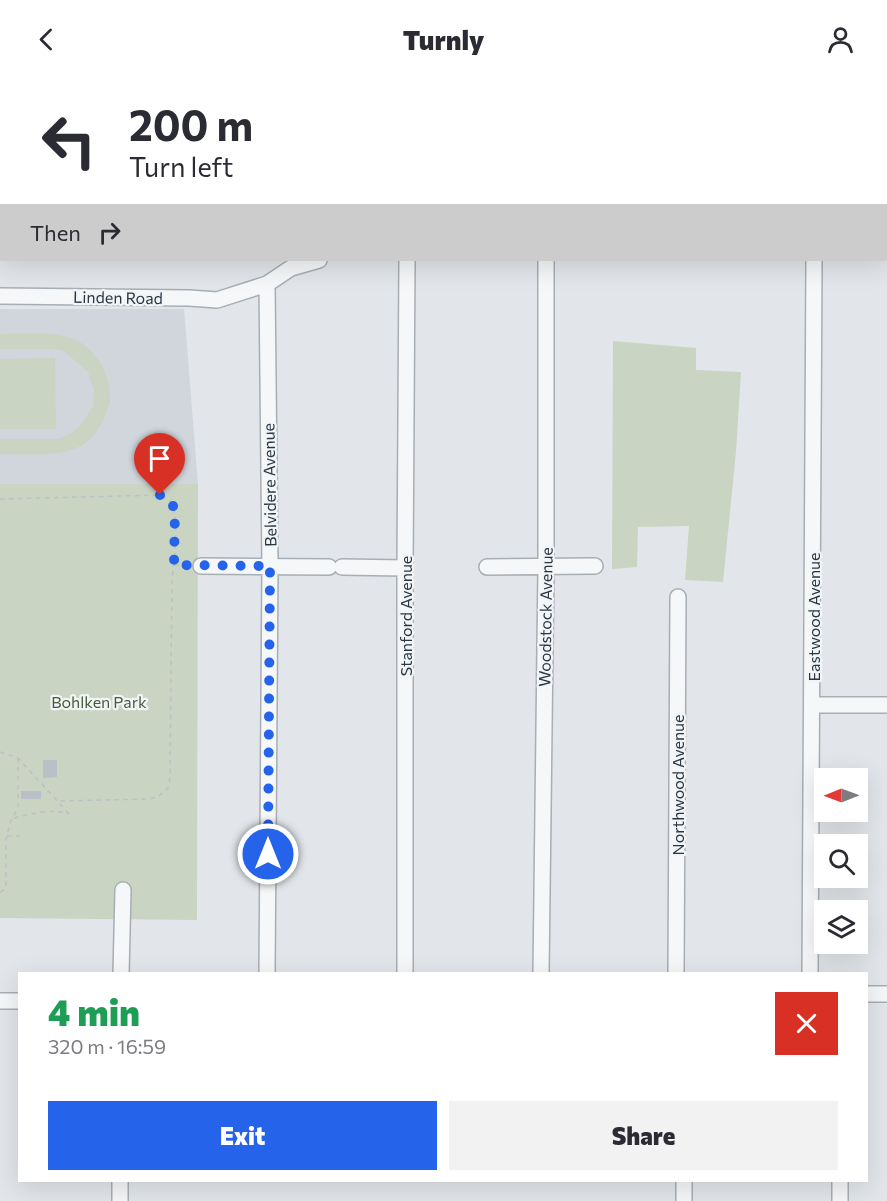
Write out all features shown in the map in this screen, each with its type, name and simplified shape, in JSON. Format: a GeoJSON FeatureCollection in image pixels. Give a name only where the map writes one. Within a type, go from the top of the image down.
{"type":"FeatureCollection","features":[{"type":"Feature","properties":{"kind":"street","name":"Linden Road"},"geometry":{"type":"LineString","coordinates":[[0,296],[217,300],[267,284],[291,268],[316,261]]}},
{"type":"Feature","properties":{"kind":"street","name":"Stanford Avenue"},"geometry":{"type":"LineString","coordinates":[[405,972],[407,261]]}},
{"type":"Feature","properties":{"kind":"street","name":"Woodstock Avenue"},"geometry":{"type":"LineString","coordinates":[[541,972],[546,566],[546,261]]}},
{"type":"Feature","properties":{"kind":"street","name":"Eastwood Avenue"},"geometry":{"type":"LineString","coordinates":[[810,972],[814,261]]}},
{"type":"Feature","properties":{"kind":"street","name":"Belvidere Avenue"},"geometry":{"type":"LineString","coordinates":[[267,284],[270,566],[267,972]]}},
{"type":"Feature","properties":{"kind":"street"},"geometry":{"type":"LineString","coordinates":[[201,566],[405,568]]}},
{"type":"Feature","properties":{"kind":"street"},"geometry":{"type":"LineString","coordinates":[[487,567],[595,566]]}},
{"type":"Feature","properties":{"kind":"street","name":"Northwood Avenue"},"geometry":{"type":"LineString","coordinates":[[676,972],[678,597]]}},
{"type":"Feature","properties":{"kind":"street"},"geometry":{"type":"LineString","coordinates":[[812,705],[887,705]]}},
{"type":"Feature","properties":{"kind":"street"},"geometry":{"type":"LineString","coordinates":[[121,972],[123,890]]}},
{"type":"Feature","properties":{"kind":"street"},"geometry":{"type":"LineString","coordinates":[[868,994],[887,994]]}},
{"type":"Feature","properties":{"kind":"street"},"geometry":{"type":"LineString","coordinates":[[0,1001],[18,1001]]}},
{"type":"Feature","properties":{"kind":"street"},"geometry":{"type":"LineString","coordinates":[[120,1182],[120,1201]]}},
{"type":"Feature","properties":{"kind":"street"},"geometry":{"type":"LineString","coordinates":[[684,1182],[684,1201]]}},
{"type":"Feature","properties":{"kind":"street"},"geometry":{"type":"LineString","coordinates":[[840,1182],[840,1201]]}},
{"type":"Feature","properties":{"kind":"path"},"geometry":{"type":"LineString","coordinates":[[0,499],[160,495],[170,500],[175,510],[168,788],[150,800],[56,801]]}},
{"type":"Feature","properties":{"kind":"path"},"geometry":{"type":"LineString","coordinates":[[174,565],[201,566]]}},
{"type":"Feature","properties":{"kind":"path"},"geometry":{"type":"LineString","coordinates":[[0,752],[18,758],[71,816],[60,811],[13,818]]}},
{"type":"Feature","properties":{"kind":"path"},"geometry":{"type":"LineString","coordinates":[[0,892],[6,885],[7,836],[18,807],[18,758]]}},
{"type":"Feature","properties":{"kind":"path"},"geometry":{"type":"LineString","coordinates":[[7,836],[20,836]]}},
{"type":"Feature","properties":{"kind":"shaded area"},"geometry":{"type":"Polygon","coordinates":[[[0,309],[184,309],[198,484],[0,484],[0,309]]]}},
{"type":"Feature","properties":{"kind":"green space"},"geometry":{"type":"Polygon","coordinates":[[[0,334],[61,335],[76,340],[96,356],[105,371],[110,401],[100,426],[87,442],[71,450],[52,454],[0,454],[0,439],[58,439],[70,434],[81,425],[93,406],[94,390],[88,372],[64,351],[0,349],[0,334]]]}},
{"type":"Feature","properties":{"kind":"green space"},"geometry":{"type":"Polygon","coordinates":[[[613,341],[696,348],[696,370],[741,372],[736,452],[723,582],[685,580],[689,526],[638,527],[637,567],[612,569],[613,341]]]}},
{"type":"Feature","properties":{"kind":"green space"},"geometry":{"type":"Polygon","coordinates":[[[55,358],[56,429],[0,429],[0,359],[55,358]]]}},
{"type":"Feature","properties":{"kind":"green space","name":"Bohlken Park"},"geometry":{"type":"Polygon","coordinates":[[[0,484],[198,484],[197,920],[0,918],[0,484]]]}},
{"type":"Feature","properties":{"kind":"building"},"geometry":{"type":"Polygon","coordinates":[[[43,760],[57,760],[57,777],[43,778],[43,760]]]}},
{"type":"Feature","properties":{"kind":"building"},"geometry":{"type":"Polygon","coordinates":[[[21,791],[41,791],[41,799],[21,799],[21,791]]]}},
{"type":"Feature","properties":{"kind":"route"},"geometry":{"type":"LineString","coordinates":[[160,495],[170,500],[175,510],[174,565],[270,566],[268,854]]}}]}
